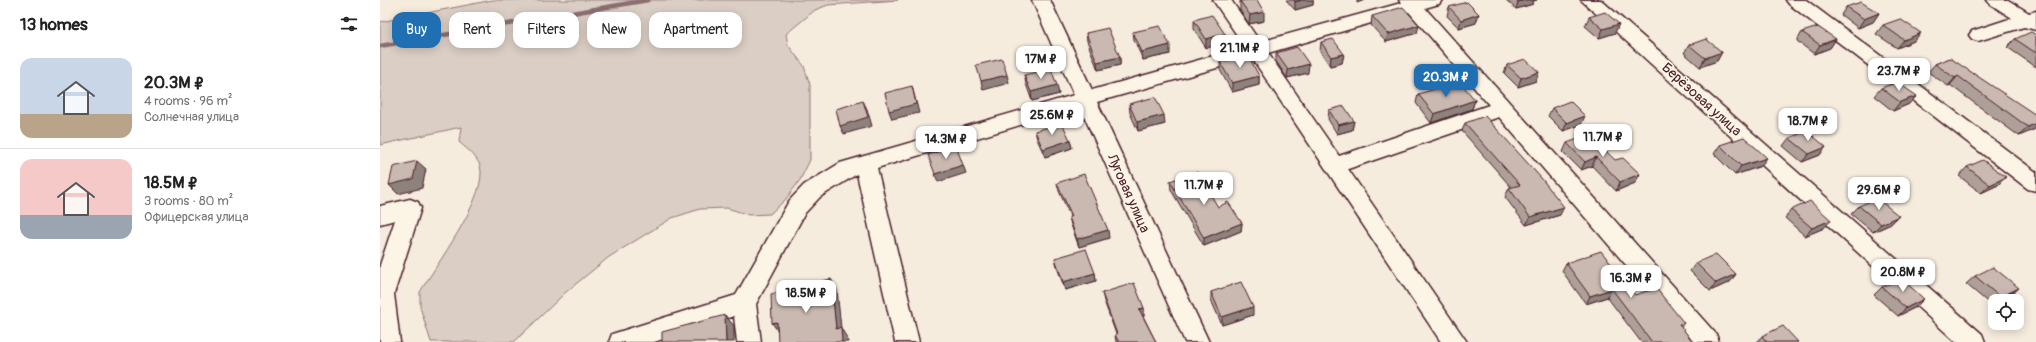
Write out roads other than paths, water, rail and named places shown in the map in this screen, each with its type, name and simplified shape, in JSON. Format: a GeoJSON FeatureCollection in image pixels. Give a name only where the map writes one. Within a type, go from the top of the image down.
{"type":"FeatureCollection","features":[{"type":"Feature","properties":{"kind":"street","name":"Луговая улица"},"geometry":{"type":"LineString","coordinates":[[1041,0],[1197,342]]}},
{"type":"Feature","properties":{"kind":"street"},"geometry":{"type":"LineString","coordinates":[[1222,0],[1455,342]]}},
{"type":"Feature","properties":{"kind":"street"},"geometry":{"type":"LineString","coordinates":[[749,342],[744,303],[797,207],[818,188],[847,168],[1256,50],[1411,3],[1433,0]]}},
{"type":"Feature","properties":{"kind":"street","name":"Берёзовая улица"},"geometry":{"type":"LineString","coordinates":[[1590,0],[1861,240],[1973,342]]}},
{"type":"Feature","properties":{"kind":"street"},"geometry":{"type":"LineString","coordinates":[[1795,0],[2036,183]]}},
{"type":"Feature","properties":{"kind":"street"},"geometry":{"type":"LineString","coordinates":[[1996,0],[2033,21]]}},
{"type":"Feature","properties":{"kind":"street"},"geometry":{"type":"LineString","coordinates":[[1411,3],[1707,342]]}},
{"type":"Feature","properties":{"kind":"street"},"geometry":{"type":"LineString","coordinates":[[1978,35],[2033,21]]}},
{"type":"Feature","properties":{"kind":"street"},"geometry":{"type":"LineString","coordinates":[[1335,165],[1503,108]]}},
{"type":"Feature","properties":{"kind":"street"},"geometry":{"type":"LineString","coordinates":[[865,163],[907,342]]}},
{"type":"Feature","properties":{"kind":"street"},"geometry":{"type":"LineString","coordinates":[[380,215],[410,208],[382,294],[388,342]]}},
{"type":"Feature","properties":{"kind":"street"},"geometry":{"type":"LineString","coordinates":[[621,342],[744,303]]}},
{"type":"Feature","properties":{"kind":"waterway"},"geometry":{"type":"LineString","coordinates":[[380,46],[648,0]]}}]}
